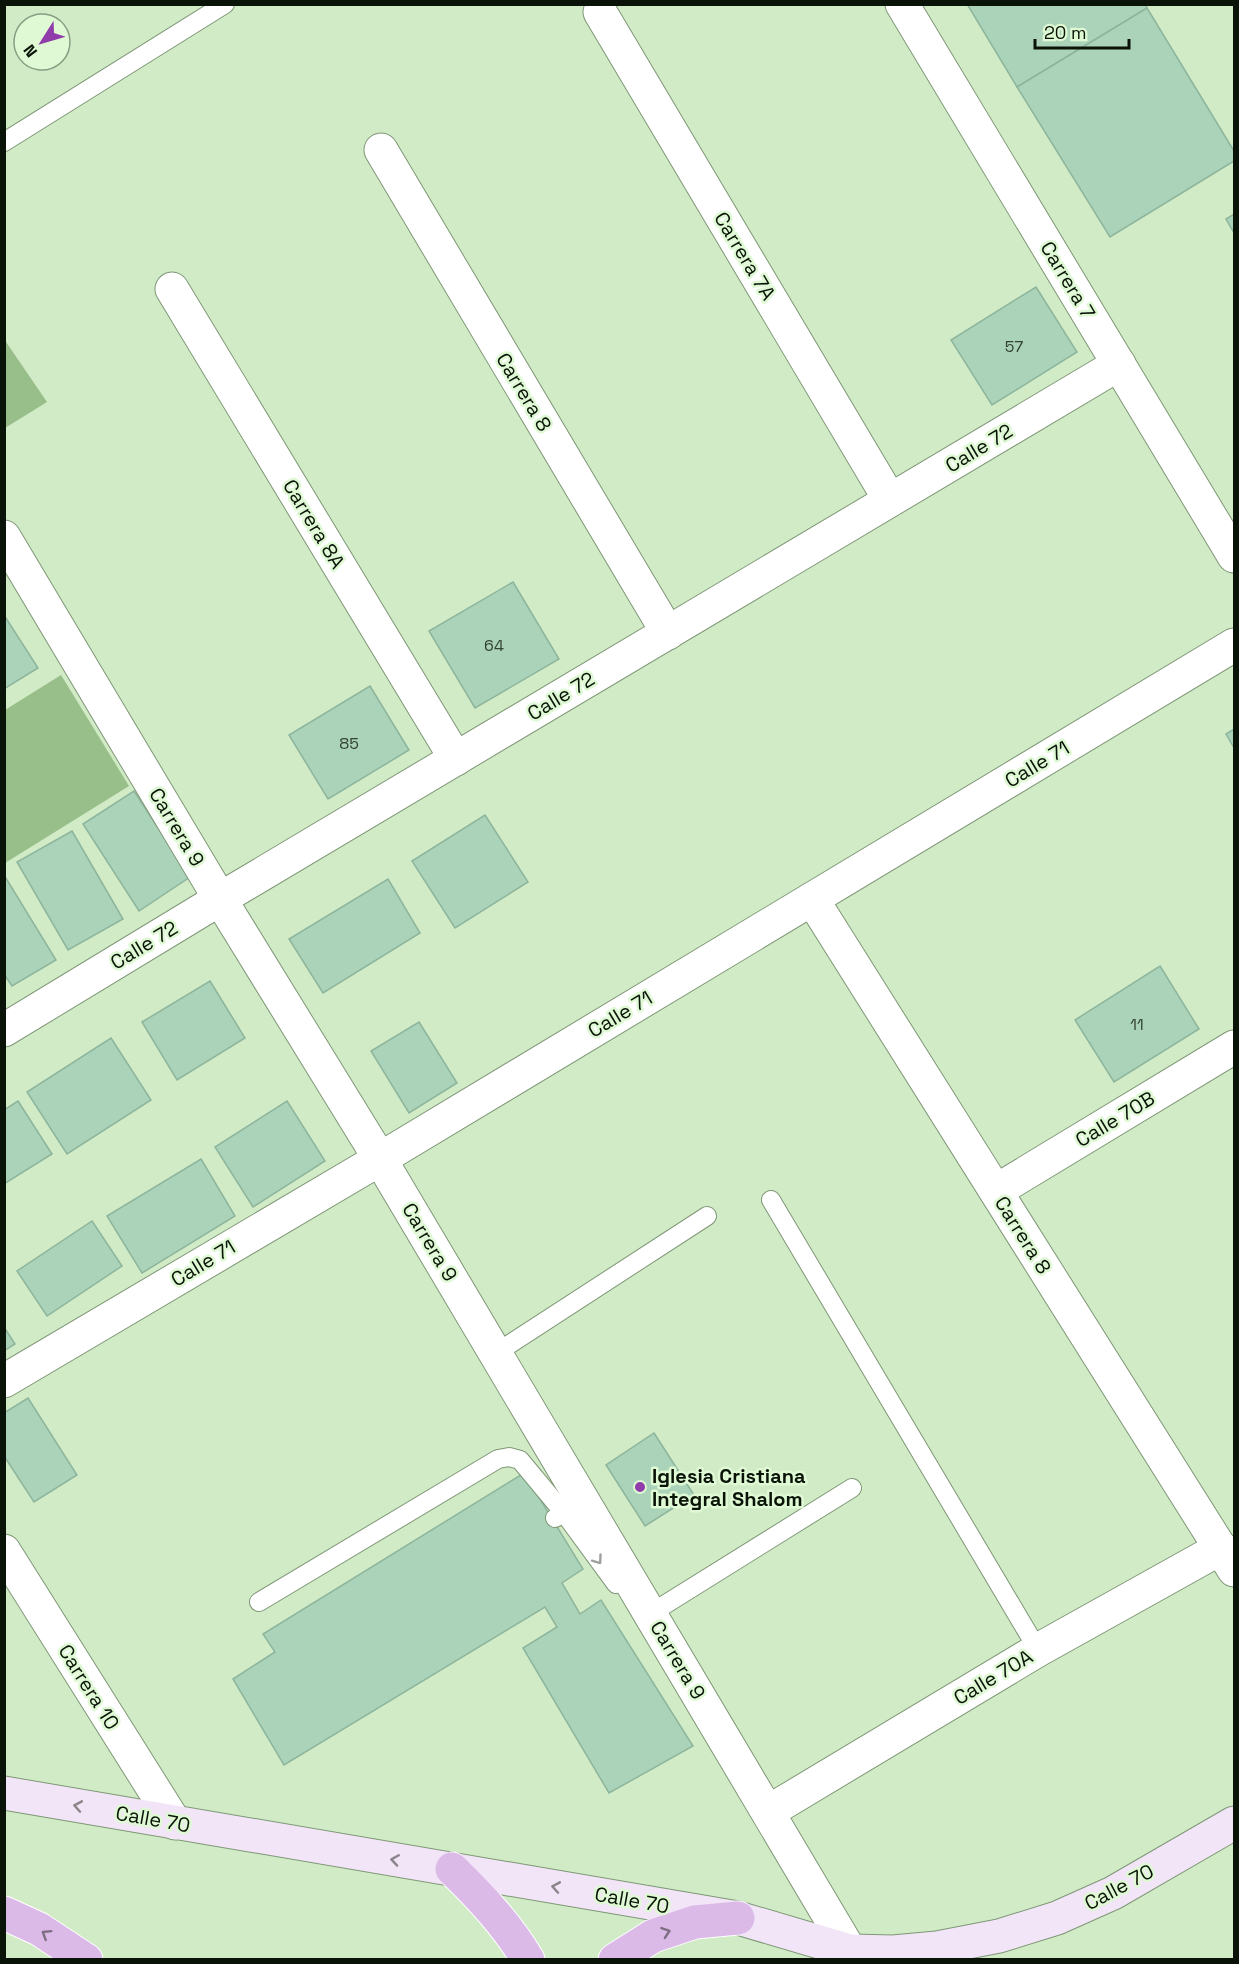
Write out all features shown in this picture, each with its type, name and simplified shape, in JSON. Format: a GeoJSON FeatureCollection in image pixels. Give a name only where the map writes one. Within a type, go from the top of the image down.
{"type":"FeatureCollection","features":[{"type":"Feature","properties":{"kind":"highway"},"geometry":{"type":"LineString","coordinates":[[452,1869],[487,1902],[528,1959]]}},
{"type":"Feature","properties":{"kind":"highway"},"geometry":{"type":"LineString","coordinates":[[4,1913],[39,1929],[86,1959]]}},
{"type":"Feature","properties":{"kind":"highway"},"geometry":{"type":"LineString","coordinates":[[615,1959],[653,1936],[695,1922],[738,1918]]}},
{"type":"Feature","properties":{"kind":"main road","name":"Calle 70"},"geometry":{"type":"LineString","coordinates":[[4,1793],[738,1918],[850,1951],[893,1952],[937,1948],[999,1936],[1058,1918],[1113,1893],[1234,1823]]}},
{"type":"Feature","properties":{"kind":"street","name":"Carrera 7"},"geometry":{"type":"LineString","coordinates":[[902,4],[1234,556]]}},
{"type":"Feature","properties":{"kind":"street","name":"Carrera 7A"},"geometry":{"type":"LineString","coordinates":[[600,12],[890,500]]}},
{"type":"Feature","properties":{"kind":"street","name":"Carrera 8"},"geometry":{"type":"LineString","coordinates":[[381,150],[668,633]]}},
{"type":"Feature","properties":{"kind":"street","name":"Carrera 8A"},"geometry":{"type":"LineString","coordinates":[[172,289],[456,759]]}},
{"type":"Feature","properties":{"kind":"street","name":"Calle 72"},"geometry":{"type":"LineString","coordinates":[[4,1030],[1119,364]]}},
{"type":"Feature","properties":{"kind":"street","name":"Carrera 9"},"geometry":{"type":"LineString","coordinates":[[4,537],[220,899],[496,1353],[567,1511],[651,1615],[850,1951]]}},
{"type":"Feature","properties":{"kind":"street","name":"Calle 71"},"geometry":{"type":"LineString","coordinates":[[4,1381],[380,1159],[1234,645]]}},
{"type":"Feature","properties":{"kind":"street","name":"Carrera 8"},"geometry":{"type":"LineString","coordinates":[[812,899],[1228,1559]]}},
{"type":"Feature","properties":{"kind":"street","name":"Calle 70B"},"geometry":{"type":"LineString","coordinates":[[996,1191],[1234,1047]]}},
{"type":"Feature","properties":{"kind":"street","name":"Carrera 10"},"geometry":{"type":"LineString","coordinates":[[4,1551],[175,1823]]}},
{"type":"Feature","properties":{"kind":"street","name":"Calle 70A"},"geometry":{"type":"LineString","coordinates":[[768,1812],[1038,1650],[1228,1559]]}},
{"type":"Feature","properties":{"kind":"lane"},"geometry":{"type":"LineString","coordinates":[[4,142],[225,4]]}},
{"type":"Feature","properties":{"kind":"lane"},"geometry":{"type":"LineString","coordinates":[[771,1200],[1038,1650]]}},
{"type":"Feature","properties":{"kind":"lane"},"geometry":{"type":"LineString","coordinates":[[496,1353],[707,1216]]}},
{"type":"Feature","properties":{"kind":"lane"},"geometry":{"type":"LineString","coordinates":[[259,1602],[498,1459],[509,1457],[520,1460],[567,1511]]}},
{"type":"Feature","properties":{"kind":"lane"},"geometry":{"type":"LineString","coordinates":[[651,1615],[852,1488]]}},
{"type":"Feature","properties":{"kind":"green space"},"geometry":{"type":"Polygon","coordinates":[[[4,339],[47,402],[5,428],[4,428],[4,339]]]}},
{"type":"Feature","properties":{"kind":"green space"},"geometry":{"type":"Polygon","coordinates":[[[61,675],[129,786],[5,863],[5,710],[61,675]]]}},
{"type":"Feature","properties":{"kind":"building"},"geometry":{"type":"Polygon","coordinates":[[[967,4],[1145,4],[1147,8],[1017,87],[967,4]]]}},
{"type":"Feature","properties":{"kind":"building"},"geometry":{"type":"Polygon","coordinates":[[[1147,8],[1234,151],[1234,161],[1110,237],[1017,87],[1147,8]]]}},
{"type":"Feature","properties":{"kind":"building"},"geometry":{"type":"Polygon","coordinates":[[[1234,214],[1234,233],[1226,219],[1234,214]]]}},
{"type":"Feature","properties":{"kind":"building"},"geometry":{"type":"Polygon","coordinates":[[[1036,287],[1077,352],[992,405],[951,340],[1036,287]]]}},
{"type":"Feature","properties":{"kind":"building"},"geometry":{"type":"Polygon","coordinates":[[[513,582],[559,659],[475,708],[429,631],[513,582]]]}},
{"type":"Feature","properties":{"kind":"building"},"geometry":{"type":"Polygon","coordinates":[[[4,615],[38,668],[4,689],[4,615]]]}},
{"type":"Feature","properties":{"kind":"building"},"geometry":{"type":"Polygon","coordinates":[[[370,686],[409,750],[328,799],[289,735],[370,686]]]}},
{"type":"Feature","properties":{"kind":"building"},"geometry":{"type":"Polygon","coordinates":[[[1234,729],[1234,748],[1226,734],[1234,729]]]}},
{"type":"Feature","properties":{"kind":"building"},"geometry":{"type":"Polygon","coordinates":[[[134,791],[190,877],[139,911],[83,824],[134,791]]]}},
{"type":"Feature","properties":{"kind":"building"},"geometry":{"type":"Polygon","coordinates":[[[485,815],[528,882],[455,928],[412,861],[485,815]]]}},
{"type":"Feature","properties":{"kind":"building"},"geometry":{"type":"Polygon","coordinates":[[[72,831],[123,919],[68,950],[17,862],[72,831]]]}},
{"type":"Feature","properties":{"kind":"building"},"geometry":{"type":"Polygon","coordinates":[[[4,875],[56,960],[12,986],[4,974],[4,875]]]}},
{"type":"Feature","properties":{"kind":"building"},"geometry":{"type":"Polygon","coordinates":[[[388,879],[420,933],[323,993],[289,939],[388,879]]]}},
{"type":"Feature","properties":{"kind":"building"},"geometry":{"type":"Polygon","coordinates":[[[1160,966],[1199,1029],[1114,1082],[1075,1020],[1160,966]]]}},
{"type":"Feature","properties":{"kind":"building"},"geometry":{"type":"Polygon","coordinates":[[[210,981],[245,1038],[177,1080],[142,1022],[210,981]]]}},
{"type":"Feature","properties":{"kind":"building"},"geometry":{"type":"Polygon","coordinates":[[[419,1022],[457,1083],[409,1113],[371,1051],[419,1022]]]}},
{"type":"Feature","properties":{"kind":"building"},"geometry":{"type":"Polygon","coordinates":[[[111,1038],[151,1100],[67,1154],[27,1092],[111,1038]]]}},
{"type":"Feature","properties":{"kind":"building"},"geometry":{"type":"Polygon","coordinates":[[[18,1101],[52,1154],[4,1184],[4,1110],[18,1101]]]}},
{"type":"Feature","properties":{"kind":"building"},"geometry":{"type":"Polygon","coordinates":[[[287,1101],[325,1161],[253,1207],[215,1147],[287,1101]]]}},
{"type":"Feature","properties":{"kind":"building"},"geometry":{"type":"Polygon","coordinates":[[[201,1159],[235,1216],[142,1273],[107,1216],[201,1159]]]}},
{"type":"Feature","properties":{"kind":"building"},"geometry":{"type":"Polygon","coordinates":[[[92,1221],[122,1266],[47,1316],[17,1271],[92,1221]]]}},
{"type":"Feature","properties":{"kind":"building"},"geometry":{"type":"Polygon","coordinates":[[[4,1327],[15,1344],[4,1351],[4,1327]]]}},
{"type":"Feature","properties":{"kind":"building"},"geometry":{"type":"Polygon","coordinates":[[[28,1398],[77,1475],[34,1502],[4,1456],[4,1413],[28,1398]]]}},
{"type":"Feature","properties":{"kind":"building"},"geometry":{"type":"Polygon","coordinates":[[[654,1433],[694,1495],[645,1526],[606,1465],[654,1433]]]}},
{"type":"Feature","properties":{"kind":"building"},"geometry":{"type":"Polygon","coordinates":[[[524,1473],[583,1569],[562,1583],[580,1614],[601,1600],[693,1746],[609,1793],[523,1648],[557,1627],[545,1607],[284,1765],[233,1679],[275,1652],[263,1634],[524,1473]]]}},
{"type":"Feature","properties":{"kind":"place","name":"Iglesia Cristiana Integral Shalom"},"geometry":{"type":"Point","coordinates":[640,1487]}}]}
